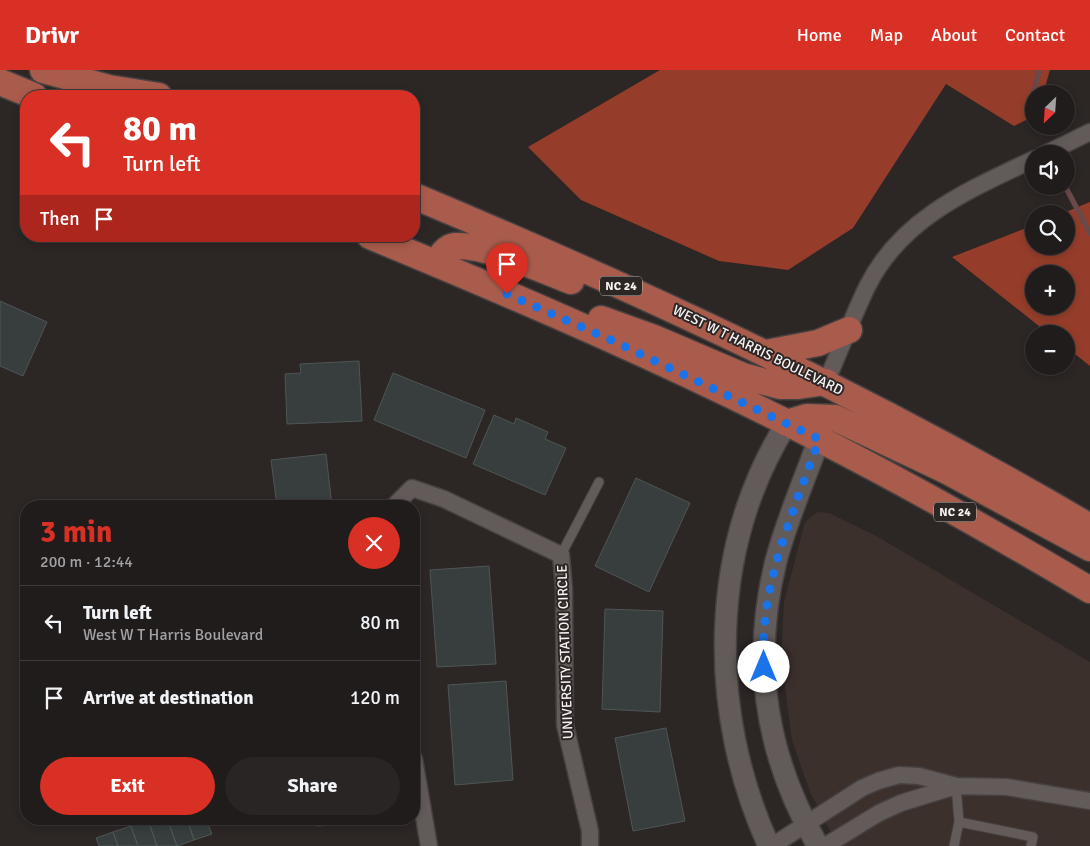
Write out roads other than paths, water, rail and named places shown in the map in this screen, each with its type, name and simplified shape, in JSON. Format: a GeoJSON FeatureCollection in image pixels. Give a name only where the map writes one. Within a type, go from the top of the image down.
{"type":"FeatureCollection","features":[{"type":"Feature","properties":{"kind":"main road"},"geometry":{"type":"LineString","coordinates":[[43,70],[122,90]]}},
{"type":"Feature","properties":{"kind":"main road"},"geometry":{"type":"LineString","coordinates":[[110,70],[158,90]]}},
{"type":"Feature","properties":{"kind":"main road"},"geometry":{"type":"LineString","coordinates":[[0,82],[20,90]]}},
{"type":"Feature","properties":{"kind":"main road","name":"WEST W T HARRIS BOULEVARD"},"geometry":{"type":"LineString","coordinates":[[420,199],[680,312],[826,382],[1032,493],[1090,527]]}},
{"type":"Feature","properties":{"kind":"main road","name":"NC 24"},"geometry":{"type":"LineString","coordinates":[[384,242],[559,317],[819,439],[977,524],[1090,590]]}},
{"type":"Feature","properties":{"kind":"main road"},"geometry":{"type":"LineString","coordinates":[[437,264],[440,255],[454,246],[479,249],[630,302],[680,312]]}},
{"type":"Feature","properties":{"kind":"main road"},"geometry":{"type":"LineString","coordinates":[[559,317],[586,313],[654,338],[743,376],[780,386],[798,386],[826,382]]}},
{"type":"Feature","properties":{"kind":"main road"},"geometry":{"type":"LineString","coordinates":[[766,354],[818,342],[849,330]]}},
{"type":"Feature","properties":{"kind":"main road"},"geometry":{"type":"LineString","coordinates":[[786,423],[807,417],[834,418],[948,471],[1090,548]]}},
{"type":"Feature","properties":{"kind":"main road"},"geometry":{"type":"LineString","coordinates":[[977,524],[1020,532],[1090,573]]}},
{"type":"Feature","properties":{"kind":"street"},"geometry":{"type":"LineString","coordinates":[[1063,145],[1090,132]]}},
{"type":"Feature","properties":{"kind":"street"},"geometry":{"type":"LineString","coordinates":[[826,382],[868,286],[890,253],[911,230],[933,211],[963,193],[1025,163]]}},
{"type":"Feature","properties":{"kind":"street"},"geometry":{"type":"LineString","coordinates":[[786,423],[752,489],[739,532],[729,581],[725,627],[727,689],[733,734],[744,779],[771,846],[862,788],[899,775],[919,776],[956,786],[1007,788],[1090,801]]}},
{"type":"Feature","properties":{"kind":"street"},"geometry":{"type":"LineString","coordinates":[[818,846],[806,825],[786,778],[774,740],[766,701],[762,650],[776,561],[819,439]]}},
{"type":"Feature","properties":{"kind":"street","name":"UNIVERSITY STATION CIRCLE"},"geometry":{"type":"LineString","coordinates":[[400,500],[412,488],[444,499],[561,555],[564,589],[565,725],[590,831],[590,846]]}},
{"type":"Feature","properties":{"kind":"street"},"geometry":{"type":"LineString","coordinates":[[824,846],[880,813],[901,803],[956,786]]}},
{"type":"Feature","properties":{"kind":"street"},"geometry":{"type":"LineString","coordinates":[[420,791],[430,846]]}},
{"type":"Feature","properties":{"kind":"lane"},"geometry":{"type":"LineString","coordinates":[[561,555],[599,482]]}},
{"type":"Feature","properties":{"kind":"lane"},"geometry":{"type":"LineString","coordinates":[[954,846],[959,822],[956,786]]}},
{"type":"Feature","properties":{"kind":"lane"},"geometry":{"type":"LineString","coordinates":[[959,822],[1033,838],[1031,846]]}},
{"type":"Feature","properties":{"kind":"waterway"},"geometry":{"type":"LineString","coordinates":[[1036,85],[1039,70]]}},
{"type":"Feature","properties":{"kind":"waterway"},"geometry":{"type":"LineString","coordinates":[[1070,195],[1090,233]]}}]}
